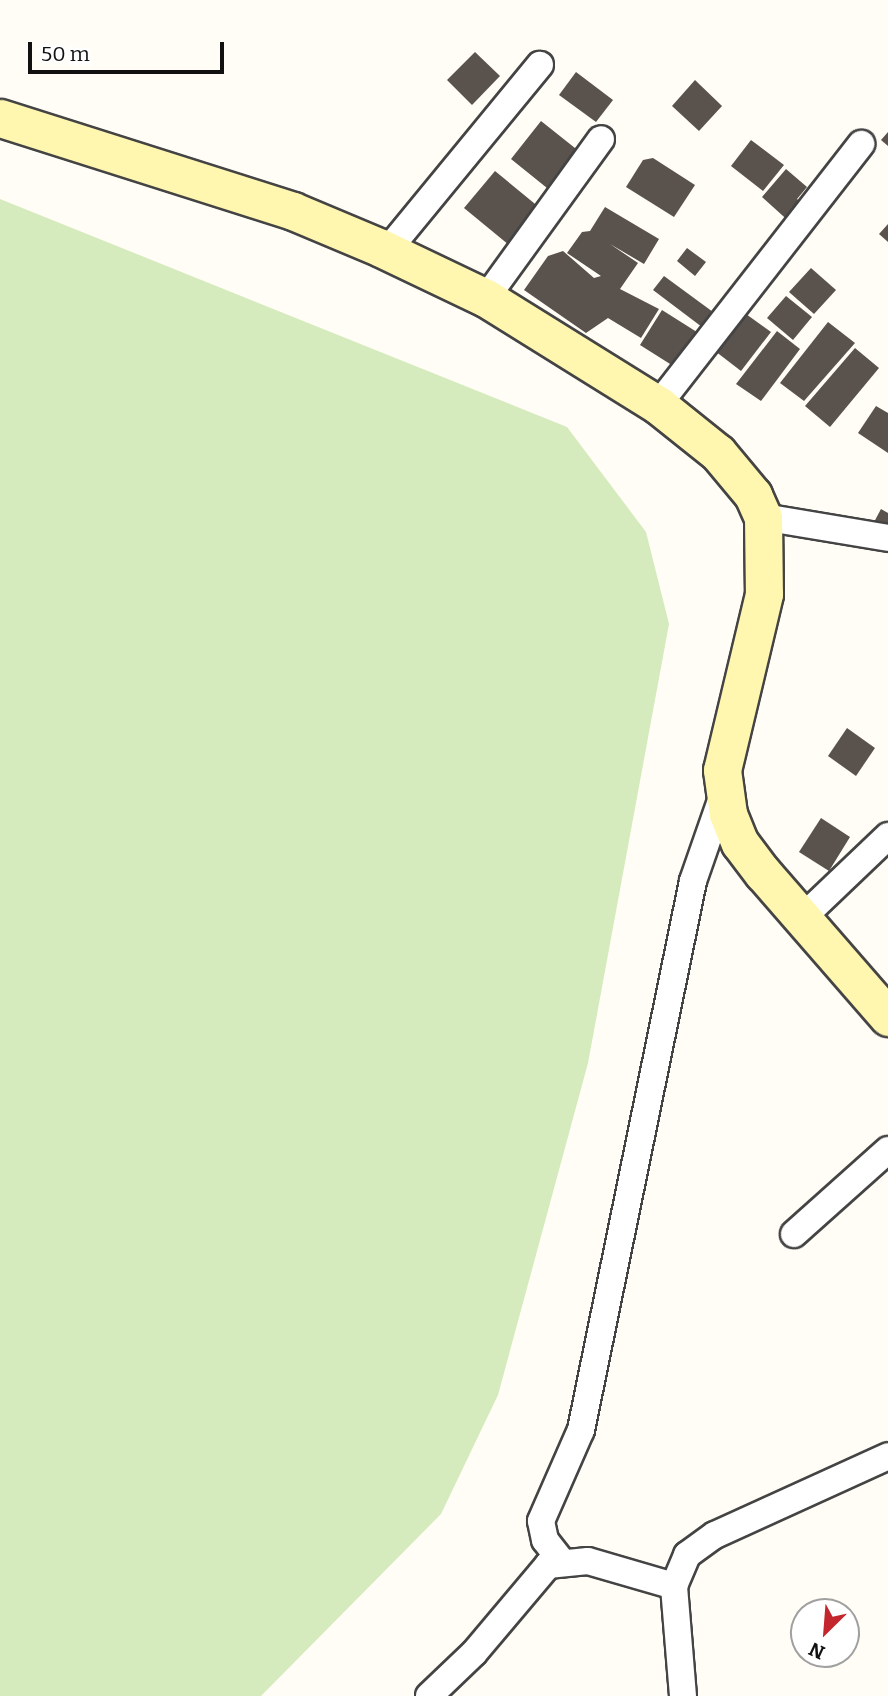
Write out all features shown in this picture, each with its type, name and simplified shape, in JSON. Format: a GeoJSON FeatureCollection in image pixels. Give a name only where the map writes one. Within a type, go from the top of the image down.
{"type":"FeatureCollection","features":[{"type":"Feature","properties":{"kind":"main road"},"geometry":{"type":"LineString","coordinates":[[0,118],[293,211],[387,251],[486,298],[658,405],[718,453],[753,495],[763,517],[764,594],[722,770],[723,795],[740,843],[888,1017]]}},
{"type":"Feature","properties":{"kind":"street"},"geometry":{"type":"LineString","coordinates":[[387,251],[540,65]]}},
{"type":"Feature","properties":{"kind":"street"},"geometry":{"type":"LineString","coordinates":[[486,298],[601,139]]}},
{"type":"Feature","properties":{"kind":"street"},"geometry":{"type":"LineString","coordinates":[[658,405],[861,144]]}},
{"type":"Feature","properties":{"kind":"street"},"geometry":{"type":"LineString","coordinates":[[763,517],[888,538]]}},
{"type":"Feature","properties":{"kind":"street"},"geometry":{"type":"LineString","coordinates":[[563,1563],[545,1540],[541,1521],[581,1430],[693,881],[723,795]]}},
{"type":"Feature","properties":{"kind":"street"},"geometry":{"type":"LineString","coordinates":[[802,918],[888,836]]}},
{"type":"Feature","properties":{"kind":"street"},"geometry":{"type":"LineString","coordinates":[[794,1234],[888,1150]]}},
{"type":"Feature","properties":{"kind":"street"},"geometry":{"type":"LineString","coordinates":[[683,1696],[674,1586],[687,1555],[715,1535],[888,1457]]}},
{"type":"Feature","properties":{"kind":"street"},"geometry":{"type":"LineString","coordinates":[[429,1696],[474,1653],[548,1565],[563,1563],[621,1568],[674,1586]]}},
{"type":"Feature","properties":{"kind":"green space"},"geometry":{"type":"Polygon","coordinates":[[[0,199],[567,427],[646,532],[669,624],[588,1063],[498,1395],[441,1514],[261,1696],[0,1696],[0,199]]]}},
{"type":"Feature","properties":{"kind":"building"},"geometry":{"type":"Polygon","coordinates":[[[475,52],[500,76],[472,105],[447,80],[475,52]]]}},
{"type":"Feature","properties":{"kind":"building"},"geometry":{"type":"Polygon","coordinates":[[[576,72],[613,100],[596,122],[559,95],[576,72]]]}},
{"type":"Feature","properties":{"kind":"building"},"geometry":{"type":"Polygon","coordinates":[[[695,80],[722,106],[699,131],[672,106],[695,80]]]}},
{"type":"Feature","properties":{"kind":"building"},"geometry":{"type":"Polygon","coordinates":[[[541,121],[585,156],[567,178],[559,172],[547,188],[511,159],[541,121]]]}},
{"type":"Feature","properties":{"kind":"building"},"geometry":{"type":"Polygon","coordinates":[[[888,132],[888,146],[881,140],[888,132]]]}},
{"type":"Feature","properties":{"kind":"building"},"geometry":{"type":"Polygon","coordinates":[[[751,140],[784,165],[763,191],[731,166],[751,140]]]}},
{"type":"Feature","properties":{"kind":"building"},"geometry":{"type":"Polygon","coordinates":[[[653,158],[695,185],[674,217],[626,187],[643,160],[653,158]]]}},
{"type":"Feature","properties":{"kind":"building"},"geometry":{"type":"Polygon","coordinates":[[[786,169],[807,187],[797,199],[807,208],[793,225],[762,197],[786,169]]]}},
{"type":"Feature","properties":{"kind":"building"},"geometry":{"type":"Polygon","coordinates":[[[495,171],[540,208],[509,245],[464,208],[495,171]]]}},
{"type":"Feature","properties":{"kind":"building"},"geometry":{"type":"Polygon","coordinates":[[[605,207],[659,239],[644,264],[610,244],[638,263],[620,289],[659,309],[641,338],[608,318],[586,333],[524,290],[548,256],[563,251],[594,278],[601,276],[567,253],[582,232],[590,231],[605,207]]]}},
{"type":"Feature","properties":{"kind":"building"},"geometry":{"type":"Polygon","coordinates":[[[888,224],[888,242],[879,234],[888,224]]]}},
{"type":"Feature","properties":{"kind":"building"},"geometry":{"type":"Polygon","coordinates":[[[687,248],[706,262],[695,276],[677,261],[687,248]]]}},
{"type":"Feature","properties":{"kind":"building"},"geometry":{"type":"Polygon","coordinates":[[[811,268],[836,290],[814,314],[789,292],[811,268]]]}},
{"type":"Feature","properties":{"kind":"building"},"geometry":{"type":"Polygon","coordinates":[[[664,276],[713,312],[702,327],[653,290],[664,276]]]}},
{"type":"Feature","properties":{"kind":"building"},"geometry":{"type":"Polygon","coordinates":[[[786,296],[812,317],[793,340],[767,318],[786,296]]]}},
{"type":"Feature","properties":{"kind":"building"},"geometry":{"type":"Polygon","coordinates":[[[662,310],[700,334],[678,369],[640,345],[662,310]]]}},
{"type":"Feature","properties":{"kind":"building"},"geometry":{"type":"Polygon","coordinates":[[[746,314],[771,332],[741,371],[715,351],[746,314]]]}},
{"type":"Feature","properties":{"kind":"building"},"geometry":{"type":"Polygon","coordinates":[[[828,322],[855,343],[804,401],[780,383],[828,322]]]}},
{"type":"Feature","properties":{"kind":"building"},"geometry":{"type":"Polygon","coordinates":[[[777,331],[800,349],[761,401],[736,384],[777,331]]]}},
{"type":"Feature","properties":{"kind":"building"},"geometry":{"type":"Polygon","coordinates":[[[855,348],[879,368],[830,427],[805,406],[855,348]]]}},
{"type":"Feature","properties":{"kind":"building"},"geometry":{"type":"Polygon","coordinates":[[[876,406],[888,413],[888,453],[858,433],[876,406]]]}},
{"type":"Feature","properties":{"kind":"building"},"geometry":{"type":"Polygon","coordinates":[[[881,509],[888,513],[888,532],[873,524],[881,509]]]}},
{"type":"Feature","properties":{"kind":"building"},"geometry":{"type":"Polygon","coordinates":[[[847,728],[875,748],[856,776],[828,756],[847,728]]]}},
{"type":"Feature","properties":{"kind":"building"},"geometry":{"type":"Polygon","coordinates":[[[821,818],[850,837],[829,871],[799,852],[821,818]]]}}]}
